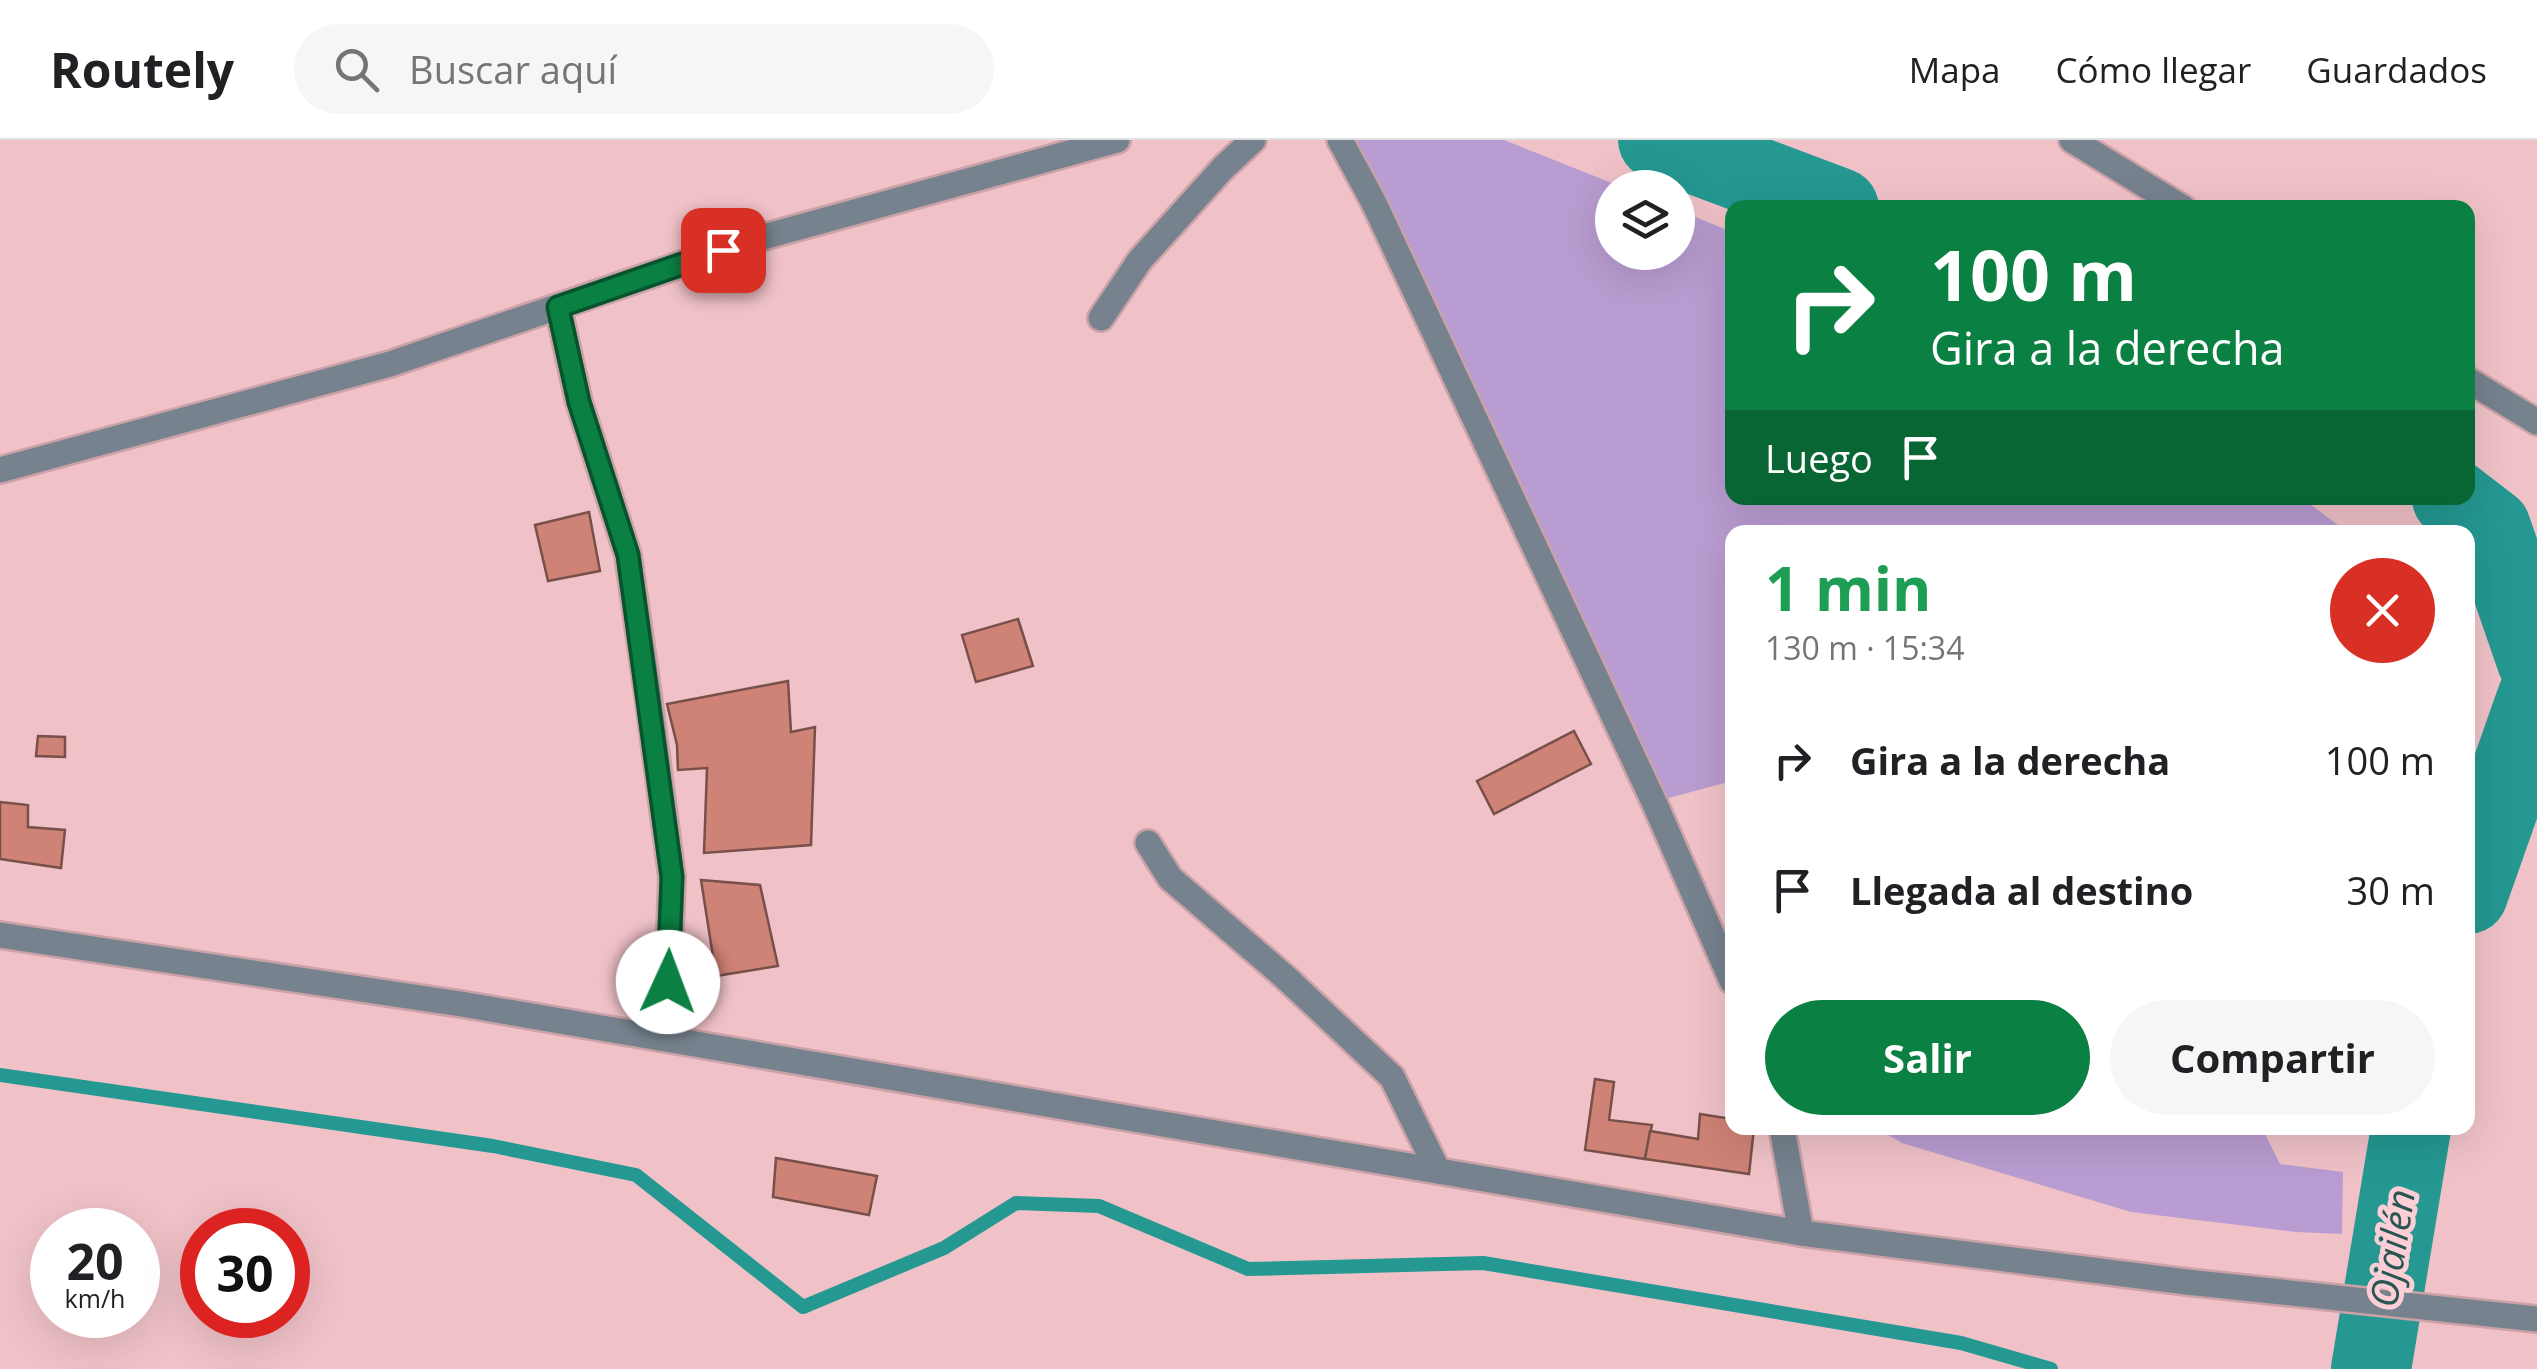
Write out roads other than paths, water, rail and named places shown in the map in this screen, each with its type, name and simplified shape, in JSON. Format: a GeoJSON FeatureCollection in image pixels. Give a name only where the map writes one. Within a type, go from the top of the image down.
{"type":"FeatureCollection","features":[{"type":"Feature","properties":{"kind":"street"},"geometry":{"type":"LineString","coordinates":[[0,470],[390,364],[756,239],[1117,140]]}},
{"type":"Feature","properties":{"kind":"street"},"geometry":{"type":"LineString","coordinates":[[1101,318],[1140,260],[1253,140]]}},
{"type":"Feature","properties":{"kind":"street"},"geometry":{"type":"LineString","coordinates":[[1340,140],[1374,203],[1654,802],[1725,965]]}},
{"type":"Feature","properties":{"kind":"street"},"geometry":{"type":"LineString","coordinates":[[2072,140],[2170,200]]}},
{"type":"Feature","properties":{"kind":"street"},"geometry":{"type":"LineString","coordinates":[[558,307],[579,402],[628,555],[648,696],[672,877],[668,982],[661,1038]]}},
{"type":"Feature","properties":{"kind":"street"},"geometry":{"type":"LineString","coordinates":[[2475,384],[2537,422]]}},
{"type":"Feature","properties":{"kind":"street"},"geometry":{"type":"LineString","coordinates":[[1148,843],[1170,878],[1392,1077],[1438,1171]]}},
{"type":"Feature","properties":{"kind":"street"},"geometry":{"type":"LineString","coordinates":[[0,935],[461,1004],[1801,1233],[2187,1282],[2537,1319]]}},
{"type":"Feature","properties":{"kind":"street"},"geometry":{"type":"LineString","coordinates":[[1783,1135],[1801,1233]]}},
{"type":"Feature","properties":{"kind":"waterway","name":"Ojailén"},"geometry":{"type":"LineString","coordinates":[[1658,140],[1818,200]]}},
{"type":"Feature","properties":{"kind":"waterway","name":"Ojailén"},"geometry":{"type":"LineString","coordinates":[[2461,505],[2491,528],[2537,661]]}},
{"type":"Feature","properties":{"kind":"waterway","name":"Ojailén"},"geometry":{"type":"LineString","coordinates":[[2475,874],[2537,698]]}},
{"type":"Feature","properties":{"kind":"waterway"},"geometry":{"type":"LineString","coordinates":[[0,1075],[493,1146],[636,1175],[803,1307],[944,1248],[1016,1203],[1099,1206],[1248,1269],[1483,1263],[1961,1343],[2051,1369]]}},
{"type":"Feature","properties":{"kind":"waterway","name":"Ojailén"},"geometry":{"type":"LineString","coordinates":[[2371,1369],[2410,1135]]}}]}
